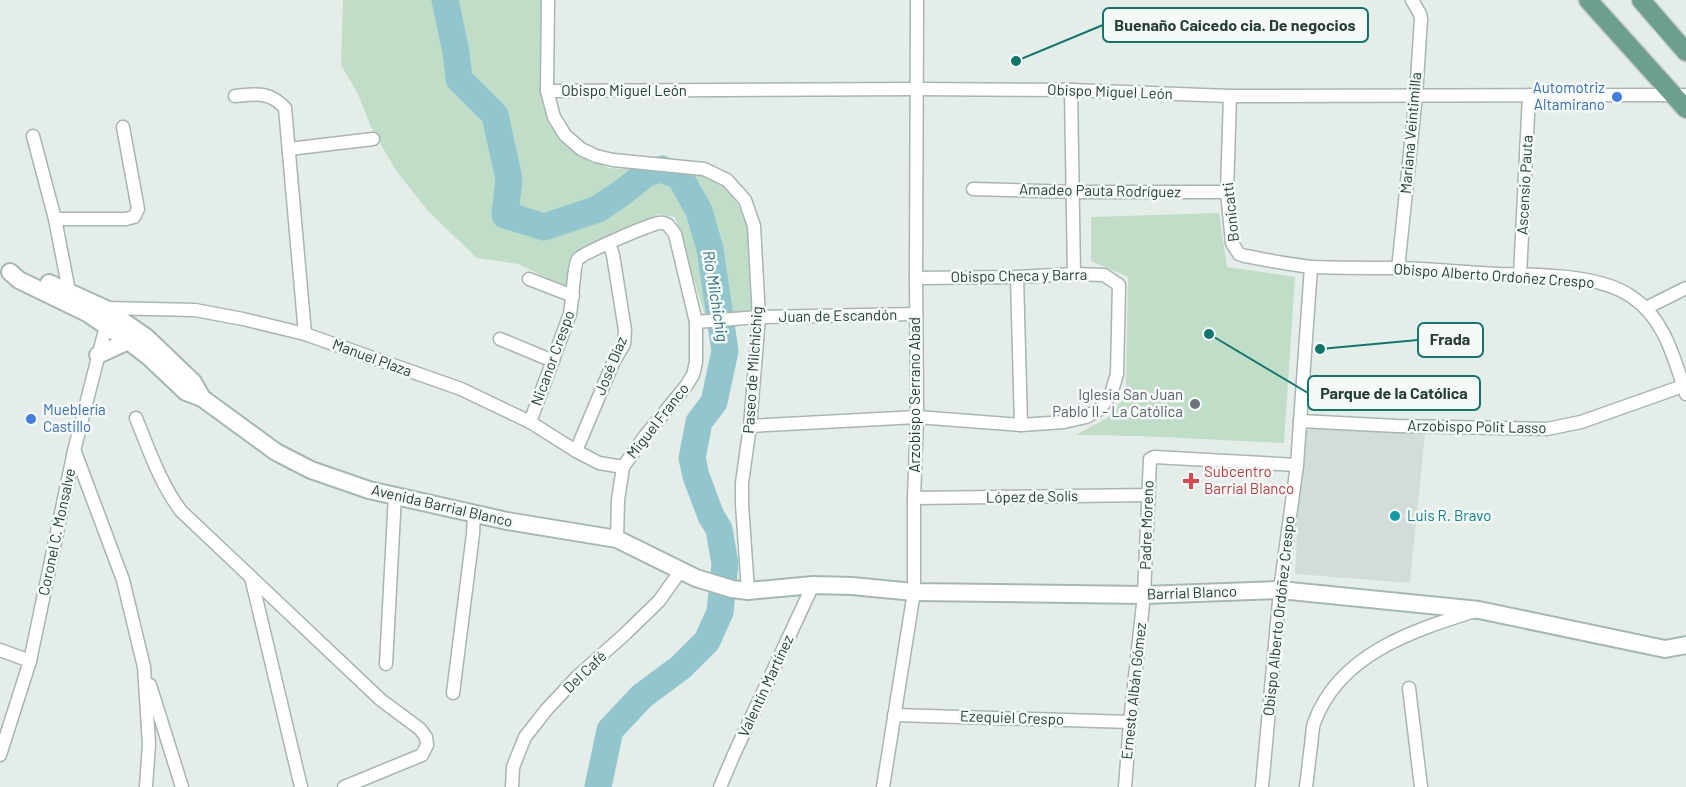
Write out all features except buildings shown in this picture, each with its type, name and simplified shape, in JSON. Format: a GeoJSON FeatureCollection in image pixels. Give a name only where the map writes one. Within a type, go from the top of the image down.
{"type":"FeatureCollection","features":[{"type":"Feature","properties":{"kind":"main road"},"geometry":{"type":"LineString","coordinates":[[1588,0],[1679,95],[1686,109]]}},
{"type":"Feature","properties":{"kind":"main road"},"geometry":{"type":"LineString","coordinates":[[1641,0],[1686,52]]}},
{"type":"Feature","properties":{"kind":"street","name":"Paseo de Milchichig"},"geometry":{"type":"LineString","coordinates":[[548,0],[547,92],[554,117],[565,135],[581,149],[596,156],[613,160],[704,169],[727,180],[745,200],[754,225],[759,317],[750,426],[742,483],[740,590]]}},
{"type":"Feature","properties":{"kind":"street","name":"Arzobispo Serrano Abad"},"geometry":{"type":"LineString","coordinates":[[883,787],[914,592],[917,417],[917,0]]}},
{"type":"Feature","properties":{"kind":"street","name":"Mariana Veintimilla"},"geometry":{"type":"LineString","coordinates":[[1398,268],[1416,95],[1421,20],[1412,0]]}},
{"type":"Feature","properties":{"kind":"street","name":"Obispo Miguel León"},"geometry":{"type":"LineString","coordinates":[[547,92],[917,89],[1071,90],[1230,96],[1679,95]]}},
{"type":"Feature","properties":{"kind":"street"},"geometry":{"type":"LineString","coordinates":[[1071,90],[1074,274]]}},
{"type":"Feature","properties":{"kind":"street"},"geometry":{"type":"LineString","coordinates":[[236,96],[259,93],[276,99],[285,108],[305,334]]}},
{"type":"Feature","properties":{"kind":"street","name":"Ascensio Pauta"},"geometry":{"type":"LineString","coordinates":[[1520,275],[1529,95]]}},
{"type":"Feature","properties":{"kind":"street","name":"Bonicatti"},"geometry":{"type":"LineString","coordinates":[[1230,96],[1227,192],[1232,243],[1239,254],[1245,256],[1311,267]]}},
{"type":"Feature","properties":{"kind":"street"},"geometry":{"type":"LineString","coordinates":[[54,219],[134,217],[138,209],[123,127]]}},
{"type":"Feature","properties":{"kind":"street"},"geometry":{"type":"LineString","coordinates":[[33,136],[69,291]]}},
{"type":"Feature","properties":{"kind":"street"},"geometry":{"type":"LineString","coordinates":[[289,149],[373,139]]}},
{"type":"Feature","properties":{"kind":"street","name":"Amadeo Pauta Rodríguez"},"geometry":{"type":"LineString","coordinates":[[973,189],[1074,192],[1227,192]]}},
{"type":"Feature","properties":{"kind":"street","name":"Miguel Franco"},"geometry":{"type":"LineString","coordinates":[[578,259],[609,243],[658,223],[668,225],[675,234],[701,322],[693,375],[623,467],[618,500],[617,539]]}},
{"type":"Feature","properties":{"kind":"street","name":"José Díaz"},"geometry":{"type":"LineString","coordinates":[[576,451],[613,363],[624,344],[626,330],[609,243]]}},
{"type":"Feature","properties":{"kind":"street","name":"Nicanor Crespo"},"geometry":{"type":"LineString","coordinates":[[530,422],[570,314],[575,265],[578,259]]}},
{"type":"Feature","properties":{"kind":"street","name":"Obispo Alberto Ordoñez Crespo"},"geometry":{"type":"LineString","coordinates":[[1311,267],[1398,268],[1520,275],[1582,279],[1610,285],[1631,295],[1646,308],[1662,329],[1685,390]]}},
{"type":"Feature","properties":{"kind":"street","name":"Obispo Alberto Ordóñez Crespo"},"geometry":{"type":"LineString","coordinates":[[1262,787],[1280,590],[1297,465],[1311,267]]}},
{"type":"Feature","properties":{"kind":"street","name":"Avenida Barrial Blanco"},"geometry":{"type":"LineString","coordinates":[[5,270],[24,272],[104,308],[146,338],[168,358],[193,382],[202,398]]}},
{"type":"Feature","properties":{"kind":"street","name":"Avenida Barrial Blanco"},"geometry":{"type":"LineString","coordinates":[[5,270],[19,280],[87,313],[149,357],[186,392],[202,398],[276,452],[311,470],[369,490],[507,521],[617,539],[689,574]]}},
{"type":"Feature","properties":{"kind":"street","name":"Obispo Checa y Barra"},"geometry":{"type":"LineString","coordinates":[[916,278],[1104,275],[1119,285],[1117,374],[1112,394],[1100,409],[1086,417],[1064,422],[1021,425]]}},
{"type":"Feature","properties":{"kind":"street"},"geometry":{"type":"LineString","coordinates":[[750,426],[917,417],[1021,425],[1017,277]]}},
{"type":"Feature","properties":{"kind":"street"},"geometry":{"type":"LineString","coordinates":[[529,279],[573,296]]}},
{"type":"Feature","properties":{"kind":"street"},"geometry":{"type":"LineString","coordinates":[[1646,308],[1686,288]]}},
{"type":"Feature","properties":{"kind":"street","name":"Manuel Plaza"},"geometry":{"type":"LineString","coordinates":[[104,308],[195,310],[305,334],[461,389],[530,422],[599,463],[623,467]]}},
{"type":"Feature","properties":{"kind":"street","name":"Coronel C. Monsalve"},"geometry":{"type":"LineString","coordinates":[[0,755],[30,661],[74,451],[106,326],[104,308]]}},
{"type":"Feature","properties":{"kind":"street","name":"Juan de Escandón"},"geometry":{"type":"LineString","coordinates":[[701,322],[759,317],[916,314]]}},
{"type":"Feature","properties":{"kind":"street"},"geometry":{"type":"LineString","coordinates":[[501,339],[553,361]]}},
{"type":"Feature","properties":{"kind":"street"},"geometry":{"type":"LineString","coordinates":[[98,355],[128,341]]}},
{"type":"Feature","properties":{"kind":"street","name":"Arzobispo Polit Lasso"},"geometry":{"type":"LineString","coordinates":[[1300,421],[1397,426],[1546,429],[1581,422],[1685,390]]}},
{"type":"Feature","properties":{"kind":"street"},"geometry":{"type":"LineString","coordinates":[[136,418],[156,468],[170,496],[181,511],[381,700],[420,729],[426,737],[427,745],[422,755],[344,787]]}},
{"type":"Feature","properties":{"kind":"street"},"geometry":{"type":"LineString","coordinates":[[74,451],[123,580],[144,667],[182,787]]}},
{"type":"Feature","properties":{"kind":"street","name":"Padre Moreno"},"geometry":{"type":"LineString","coordinates":[[1144,595],[1150,459],[1154,457],[1297,465]]}},
{"type":"Feature","properties":{"kind":"street"},"geometry":{"type":"LineString","coordinates":[[386,664],[395,495]]}},
{"type":"Feature","properties":{"kind":"street","name":"López de Solís"},"geometry":{"type":"LineString","coordinates":[[914,498],[1149,495]]}},
{"type":"Feature","properties":{"kind":"street"},"geometry":{"type":"LineString","coordinates":[[453,693],[474,513]]}},
{"type":"Feature","properties":{"kind":"street","name":"Barrial Blanco"},"geometry":{"type":"LineString","coordinates":[[689,574],[740,590],[813,585],[914,592],[1144,595],[1280,590],[1479,610],[1665,649],[1686,645]]}},
{"type":"Feature","properties":{"kind":"street","name":"Del Café"},"geometry":{"type":"LineString","coordinates":[[512,787],[513,766],[525,737],[547,710],[578,676],[689,574]]}},
{"type":"Feature","properties":{"kind":"street"},"geometry":{"type":"LineString","coordinates":[[251,575],[301,787]]}},
{"type":"Feature","properties":{"kind":"street","name":"Valentín Martínez"},"geometry":{"type":"LineString","coordinates":[[720,787],[813,585]]}},
{"type":"Feature","properties":{"kind":"street","name":"Ernesto Albán Gómez"},"geometry":{"type":"LineString","coordinates":[[1125,787],[1144,595]]}},
{"type":"Feature","properties":{"kind":"street"},"geometry":{"type":"LineString","coordinates":[[1306,787],[1314,724],[1329,693],[1347,671],[1369,655],[1402,637],[1433,624],[1479,610]]}},
{"type":"Feature","properties":{"kind":"street"},"geometry":{"type":"LineString","coordinates":[[0,650],[30,661]]}},
{"type":"Feature","properties":{"kind":"street"},"geometry":{"type":"LineString","coordinates":[[144,667],[149,744],[146,787]]}},
{"type":"Feature","properties":{"kind":"street"},"geometry":{"type":"LineString","coordinates":[[1409,688],[1421,787]]}},
{"type":"Feature","properties":{"kind":"street","name":"Ezequiel Crespo"},"geometry":{"type":"LineString","coordinates":[[894,715],[1130,722]]}},
{"type":"Feature","properties":{"kind":"shaded area"},"geometry":{"type":"Polygon","coordinates":[[[1306,430],[1425,434],[1410,583],[1295,574],[1302,435],[1306,430]]]}},
{"type":"Feature","properties":{"kind":"green space"},"geometry":{"type":"Polygon","coordinates":[[[343,0],[542,0],[540,92],[548,121],[580,157],[609,168],[705,174],[725,186],[750,229],[753,316],[706,319],[675,217],[658,214],[576,257],[567,287],[518,264],[477,258],[428,211],[395,169],[371,127],[358,94],[341,65],[343,0]]]}},
{"type":"Feature","properties":{"kind":"green space"},"geometry":{"type":"Polygon","coordinates":[[[1219,213],[1227,267],[1295,277],[1284,443],[1076,435],[1114,414],[1126,390],[1128,277],[1091,261],[1091,217],[1219,213]]]}},
{"type":"Feature","properties":{"kind":"waterway","name":"Río Milchichig"},"geometry":{"type":"LineString","coordinates":[[445,0],[459,79],[495,115],[509,179],[505,215],[544,227],[598,209],[647,173],[662,169],[680,177],[699,211],[710,249],[725,351],[714,402],[699,422],[692,458],[696,476],[711,516],[719,529],[725,564],[720,612],[707,641],[681,667],[642,696],[610,730],[598,787]]}},
{"type":"Feature","properties":{"kind":"place","name":"Buenaño Caicedo cia. De negocios"},"geometry":{"type":"Point","coordinates":[1016,61]}},
{"type":"Feature","properties":{"kind":"place","name":"Automotriz Altamirano"},"geometry":{"type":"Point","coordinates":[1617,97]}},
{"type":"Feature","properties":{"kind":"place","name":"Parque de la Católica"},"geometry":{"type":"Point","coordinates":[1209,334]}},
{"type":"Feature","properties":{"kind":"place","name":"Frada"},"geometry":{"type":"Point","coordinates":[1320,349]}},
{"type":"Feature","properties":{"kind":"place","name":"Iglesia San Juan Pablo II - La Católica"},"geometry":{"type":"Point","coordinates":[1195,404]}},
{"type":"Feature","properties":{"kind":"place","name":"Mueblería Castillo"},"geometry":{"type":"Point","coordinates":[31,419]}},
{"type":"Feature","properties":{"kind":"place","name":"Subcentro Barrial Blanco"},"geometry":{"type":"Point","coordinates":[1191,481]}},
{"type":"Feature","properties":{"kind":"place","name":"Luis R. Bravo"},"geometry":{"type":"Point","coordinates":[1395,516]}}]}
